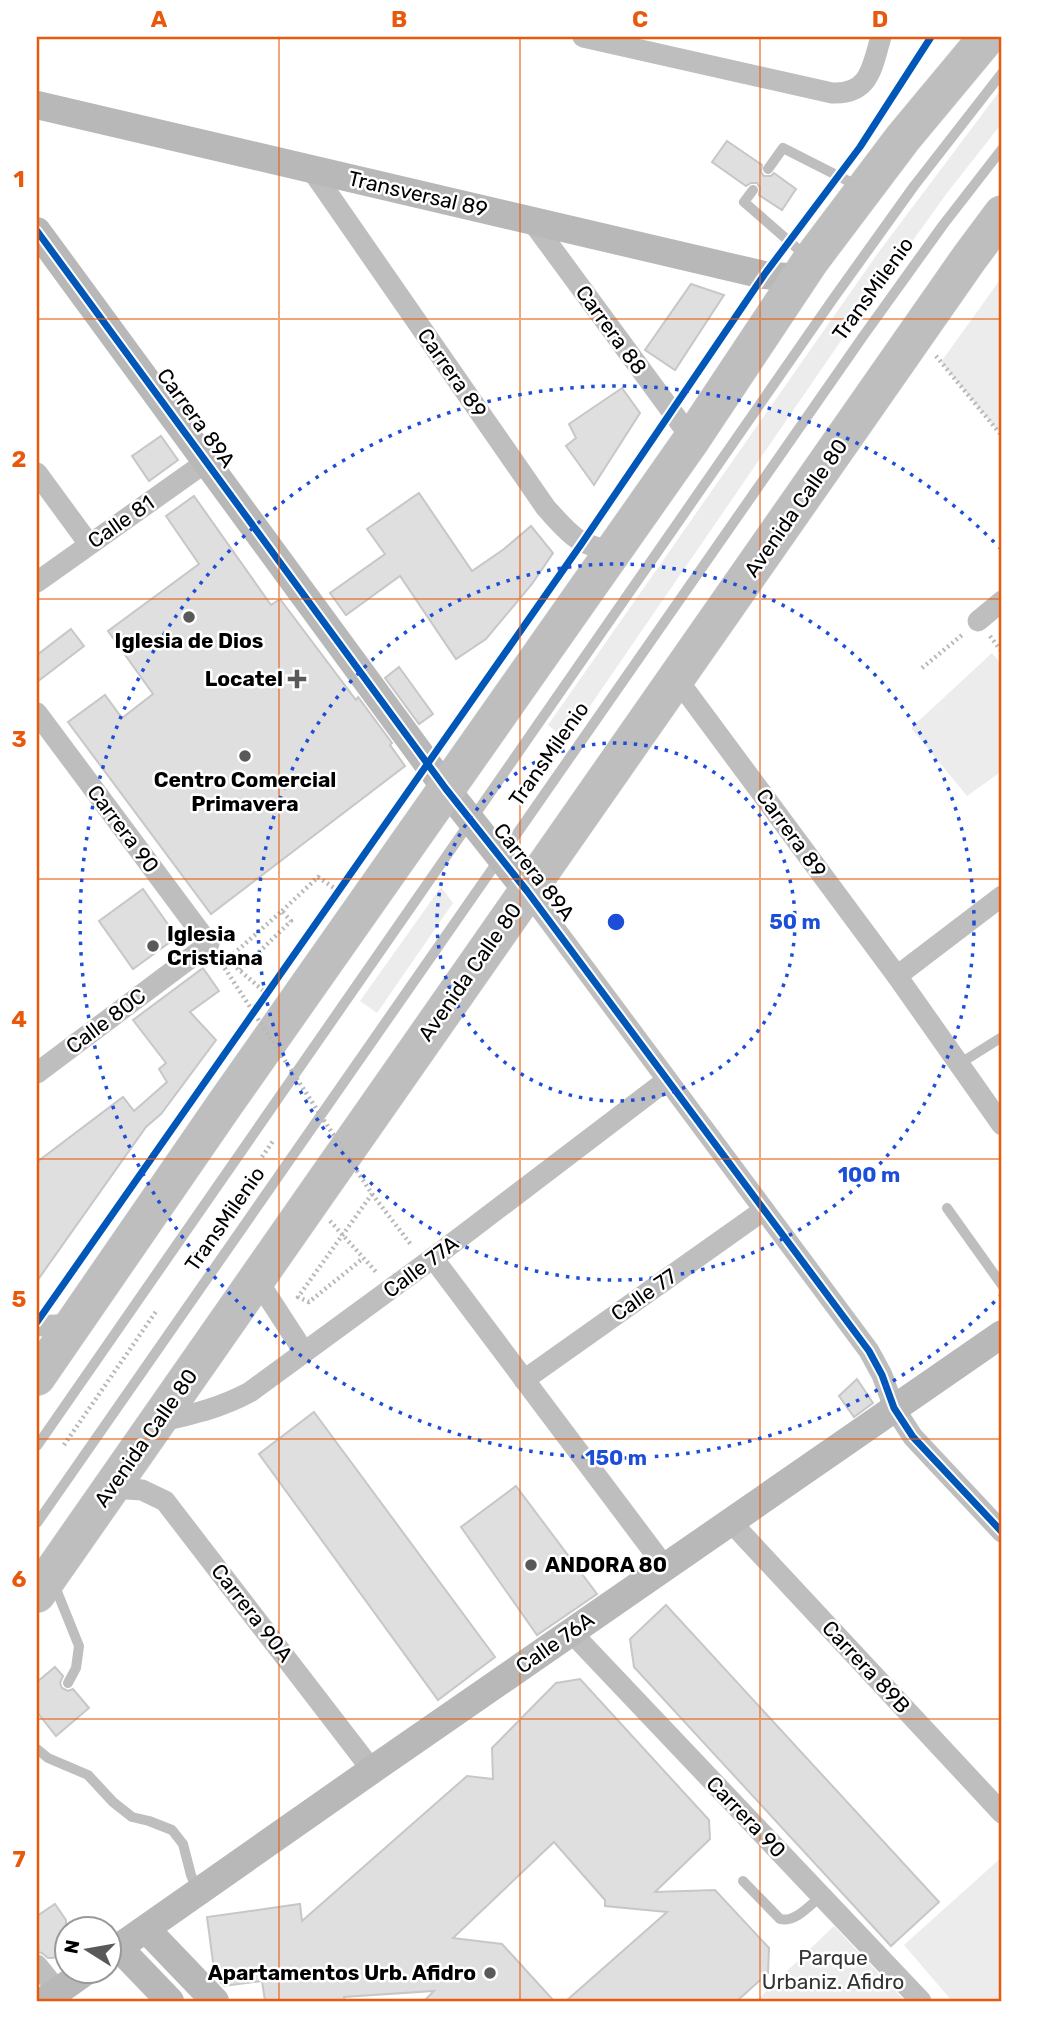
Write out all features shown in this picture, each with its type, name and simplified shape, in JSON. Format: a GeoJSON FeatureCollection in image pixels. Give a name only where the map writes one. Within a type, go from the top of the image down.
{"type":"FeatureCollection","features":[{"type":"Feature","properties":{"kind":"highway"},"geometry":{"type":"LineString","coordinates":[[903,138],[960,37]]}},
{"type":"Feature","properties":{"kind":"highway"},"geometry":{"type":"LineString","coordinates":[[37,1377],[225,1104],[692,439],[805,269],[903,138],[987,37]]}},
{"type":"Feature","properties":{"kind":"highway","name":"Avenida Calle 80"},"geometry":{"type":"LineString","coordinates":[[44,1585],[311,1199],[1002,214]]}},
{"type":"Feature","properties":{"kind":"street"},"geometry":{"type":"LineString","coordinates":[[583,37],[844,94],[858,90],[866,81],[881,37]]}},
{"type":"Feature","properties":{"kind":"street","name":"Transversal 89"},"geometry":{"type":"LineString","coordinates":[[37,105],[764,275],[805,269]]}},
{"type":"Feature","properties":{"kind":"street","name":"Carrera 89"},"geometry":{"type":"LineString","coordinates":[[311,169],[546,508],[582,543],[614,550]]}},
{"type":"Feature","properties":{"kind":"street","name":"Carrera 88"},"geometry":{"type":"LineString","coordinates":[[531,220],[692,439]]}},
{"type":"Feature","properties":{"kind":"street","name":"Carrera 89A"},"geometry":{"type":"LineString","coordinates":[[37,231],[446,789],[527,891],[869,1351],[882,1375],[894,1408],[913,1437],[1002,1532]]}},
{"type":"Feature","properties":{"kind":"street","name":"Calle 81"},"geometry":{"type":"LineString","coordinates":[[37,582],[206,462]]}},
{"type":"Feature","properties":{"kind":"street"},"geometry":{"type":"LineString","coordinates":[[37,473],[89,544]]}},
{"type":"Feature","properties":{"kind":"street"},"geometry":{"type":"LineString","coordinates":[[978,621],[1002,601]]}},
{"type":"Feature","properties":{"kind":"street","name":"Carrera 89"},"geometry":{"type":"LineString","coordinates":[[677,679],[897,976],[1002,1125]]}},
{"type":"Feature","properties":{"kind":"street","name":"Carrera 90"},"geometry":{"type":"LineString","coordinates":[[37,713],[209,944]]}},
{"type":"Feature","properties":{"kind":"street"},"geometry":{"type":"LineString","coordinates":[[897,976],[1002,896]]}},
{"type":"Feature","properties":{"kind":"street","name":"Calle 80C"},"geometry":{"type":"LineString","coordinates":[[37,1073],[209,944]]}},
{"type":"Feature","properties":{"kind":"street","name":"Calle 77A"},"geometry":{"type":"LineString","coordinates":[[158,1422],[226,1405],[250,1392],[433,1258],[667,1080]]}},
{"type":"Feature","properties":{"kind":"street","name":"Calle 77"},"geometry":{"type":"LineString","coordinates":[[524,1380],[764,1210]]}},
{"type":"Feature","properties":{"kind":"street"},"geometry":{"type":"LineString","coordinates":[[433,1258],[665,1567]]}},
{"type":"Feature","properties":{"kind":"street"},"geometry":{"type":"LineString","coordinates":[[256,1278],[304,1352]]}},
{"type":"Feature","properties":{"kind":"street"},"geometry":{"type":"LineString","coordinates":[[37,1326],[74,1324]]}},
{"type":"Feature","properties":{"kind":"street","name":"Calle 76A"},"geometry":{"type":"LineString","coordinates":[[122,1945],[1002,1334]]}},
{"type":"Feature","properties":{"kind":"street","name":"Carrera 90A"},"geometry":{"type":"LineString","coordinates":[[112,1488],[142,1490],[165,1501],[372,1770]]}},
{"type":"Feature","properties":{"kind":"street","name":"Carrera 89B"},"geometry":{"type":"LineString","coordinates":[[730,1521],[1002,1813]]}},
{"type":"Feature","properties":{"kind":"street","name":"Carrera 90"},"geometry":{"type":"LineString","coordinates":[[570,1632],[921,2001]]}},
{"type":"Feature","properties":{"kind":"street"},"geometry":{"type":"LineString","coordinates":[[146,1928],[215,2001]]}},
{"type":"Feature","properties":{"kind":"street"},"geometry":{"type":"LineString","coordinates":[[122,1958],[170,2001]]}},
{"type":"Feature","properties":{"kind":"street"},"geometry":{"type":"LineString","coordinates":[[37,1965],[51,1996]]}},
{"type":"Feature","properties":{"kind":"lane","name":"TransMilenio"},"geometry":{"type":"LineString","coordinates":[[37,1446],[832,299],[914,186],[1002,73]]}},
{"type":"Feature","properties":{"kind":"lane"},"geometry":{"type":"LineString","coordinates":[[768,169],[783,148],[863,189]]}},
{"type":"Feature","properties":{"kind":"lane","name":"TransMilenio"},"geometry":{"type":"LineString","coordinates":[[37,1523],[863,335],[1002,149]]}},
{"type":"Feature","properties":{"kind":"lane"},"geometry":{"type":"LineString","coordinates":[[753,190],[744,202],[805,269]]}},
{"type":"Feature","properties":{"kind":"lane"},"geometry":{"type":"LineString","coordinates":[[959,1064],[1002,1037]]}},
{"type":"Feature","properties":{"kind":"lane"},"geometry":{"type":"LineString","coordinates":[[947,1208],[1002,1285]]}},
{"type":"Feature","properties":{"kind":"lane"},"geometry":{"type":"LineString","coordinates":[[44,1585],[79,1646],[76,1668],[68,1683]]}},
{"type":"Feature","properties":{"kind":"lane"},"geometry":{"type":"LineString","coordinates":[[37,1749],[48,1758],[88,1775],[113,1802],[132,1817],[172,1830],[183,1844],[198,1892]]}},
{"type":"Feature","properties":{"kind":"lane"},"geometry":{"type":"LineString","coordinates":[[743,1881],[785,1921],[821,1896]]}},
{"type":"Feature","properties":{"kind":"path"},"geometry":{"type":"LineString","coordinates":[[918,332],[1002,436]]}},
{"type":"Feature","properties":{"kind":"path"},"geometry":{"type":"LineString","coordinates":[[922,668],[978,621]]}},
{"type":"Feature","properties":{"kind":"path"},"geometry":{"type":"LineString","coordinates":[[318,877],[222,964],[376,1200],[407,1240]]}},
{"type":"Feature","properties":{"kind":"path"},"geometry":{"type":"LineString","coordinates":[[331,902],[347,880]]}},
{"type":"Feature","properties":{"kind":"path"},"geometry":{"type":"LineString","coordinates":[[240,970],[291,921],[284,909]]}},
{"type":"Feature","properties":{"kind":"path"},"geometry":{"type":"LineString","coordinates":[[209,944],[266,993]]}},
{"type":"Feature","properties":{"kind":"path"},"geometry":{"type":"LineString","coordinates":[[250,1016],[274,982]]}},
{"type":"Feature","properties":{"kind":"path"},"geometry":{"type":"LineString","coordinates":[[268,1137],[279,1145]]}},
{"type":"Feature","properties":{"kind":"path"},"geometry":{"type":"LineString","coordinates":[[262,1157],[273,1141]]}},
{"type":"Feature","properties":{"kind":"path"},"geometry":{"type":"LineString","coordinates":[[363,1259],[309,1302],[299,1297],[372,1194]]}},
{"type":"Feature","properties":{"kind":"path"},"geometry":{"type":"LineString","coordinates":[[311,1199],[391,1289]]}},
{"type":"Feature","properties":{"kind":"path"},"geometry":{"type":"LineString","coordinates":[[64,1445],[157,1310]]}},
{"type":"Feature","properties":{"kind":"green space"},"geometry":{"type":"Polygon","coordinates":[[[1002,88],[1002,123],[947,193],[847,332],[566,741],[548,725],[878,253],[1002,88]]]}},
{"type":"Feature","properties":{"kind":"green space"},"geometry":{"type":"Polygon","coordinates":[[[1002,277],[1002,436],[941,362],[1002,277]]]}},
{"type":"Feature","properties":{"kind":"green space"},"geometry":{"type":"Polygon","coordinates":[[[992,653],[1002,665],[1002,771],[967,796],[911,728],[992,653]]]}},
{"type":"Feature","properties":{"kind":"green space"},"geometry":{"type":"Polygon","coordinates":[[[441,887],[453,903],[377,1013],[360,1001],[441,887]]]}},
{"type":"Feature","properties":{"kind":"green space"},"geometry":{"type":"Polygon","coordinates":[[[1002,1857],[1002,2001],[952,2001],[904,1945],[1002,1857]]]}},
{"type":"Feature","properties":{"kind":"green space","name":"Parque Urbaniz. Afidro"},"geometry":{"type":"Polygon","coordinates":[[[834,1926],[905,2001],[756,2001],[834,1926]]]}},
{"type":"Feature","properties":{"kind":"building"},"geometry":{"type":"Polygon","coordinates":[[[727,141],[762,165],[761,172],[764,176],[774,173],[796,189],[782,210],[759,195],[760,188],[757,183],[746,186],[712,162],[727,141]]]}},
{"type":"Feature","properties":{"kind":"building"},"geometry":{"type":"Polygon","coordinates":[[[691,284],[724,295],[675,370],[645,350],[691,284]]]}},
{"type":"Feature","properties":{"kind":"building"},"geometry":{"type":"Polygon","coordinates":[[[622,388],[640,413],[594,485],[566,446],[576,438],[569,424],[622,388]]]}},
{"type":"Feature","properties":{"kind":"building"},"geometry":{"type":"Polygon","coordinates":[[[161,436],[178,460],[149,481],[132,456],[161,436]]]}},
{"type":"Feature","properties":{"kind":"building"},"geometry":{"type":"Polygon","coordinates":[[[419,493],[472,571],[531,526],[553,553],[532,584],[486,639],[456,659],[400,576],[346,615],[330,593],[385,554],[367,529],[419,493]]]}},
{"type":"Feature","properties":{"kind":"building","name":"Centro Comercial Primavera"},"geometry":{"type":"Polygon","coordinates":[[[194,496],[271,605],[280,599],[356,700],[358,697],[392,743],[390,745],[405,766],[211,914],[68,722],[105,695],[122,718],[153,694],[108,631],[199,564],[166,516],[194,496]]]}},
{"type":"Feature","properties":{"kind":"building"},"geometry":{"type":"Polygon","coordinates":[[[71,629],[84,646],[37,682],[37,655],[71,629]]]}},
{"type":"Feature","properties":{"kind":"building"},"geometry":{"type":"Polygon","coordinates":[[[399,667],[433,714],[419,724],[385,678],[399,667]]]}},
{"type":"Feature","properties":{"kind":"building"},"geometry":{"type":"Polygon","coordinates":[[[143,889],[177,937],[133,969],[99,921],[143,889]]]}},
{"type":"Feature","properties":{"kind":"building"},"geometry":{"type":"Polygon","coordinates":[[[203,968],[219,991],[190,1012],[216,1040],[161,1114],[146,1127],[37,1281],[37,1162],[123,1097],[134,1111],[167,1082],[159,1069],[166,1063],[133,1020],[203,968]]]}},
{"type":"Feature","properties":{"kind":"building"},"geometry":{"type":"Polygon","coordinates":[[[857,1379],[873,1403],[854,1417],[839,1396],[857,1379]]]}},
{"type":"Feature","properties":{"kind":"building"},"geometry":{"type":"Polygon","coordinates":[[[314,1412],[495,1657],[438,1700],[259,1454],[314,1412]]]}},
{"type":"Feature","properties":{"kind":"building","name":"ANDORA 80"},"geometry":{"type":"Polygon","coordinates":[[[516,1486],[597,1594],[537,1635],[461,1527],[516,1486]]]}},
{"type":"Feature","properties":{"kind":"building"},"geometry":{"type":"Polygon","coordinates":[[[666,1605],[939,1902],[891,1946],[634,1667],[630,1639],[666,1605]]]}},
{"type":"Feature","properties":{"kind":"building"},"geometry":{"type":"Polygon","coordinates":[[[55,1667],[63,1676],[60,1683],[62,1688],[68,1691],[73,1689],[89,1708],[56,1736],[37,1712],[37,1682],[55,1667]]]}},
{"type":"Feature","properties":{"kind":"building"},"geometry":{"type":"Polygon","coordinates":[[[580,1679],[709,1820],[710,1839],[655,1892],[715,1890],[769,1948],[768,1973],[737,2001],[566,2001],[667,1912],[605,1906],[605,1900],[554,1842],[453,1938],[502,1944],[554,2001],[424,2001],[434,1991],[344,1997],[345,2001],[265,2001],[262,1981],[224,1986],[215,1977],[207,1917],[300,1904],[302,1921],[467,1776],[493,1779],[492,1748],[556,1683],[580,1679]]]}},
{"type":"Feature","properties":{"kind":"building"},"geometry":{"type":"Polygon","coordinates":[[[55,1904],[63,1916],[52,1916],[52,1958],[37,1952],[37,1916],[55,1904]]]}},
{"type":"Feature","properties":{"kind":"cycle path"},"geometry":{"type":"LineString","coordinates":[[37,1322],[582,543],[764,275],[860,147],[931,37]]}},
{"type":"Feature","properties":{"kind":"cycle path"},"geometry":{"type":"LineString","coordinates":[[37,231],[446,789],[527,891],[869,1351],[882,1375],[894,1408],[913,1437],[1002,1532]]}},
{"type":"Feature","properties":{"kind":"place","name":"Iglesia de Dios"},"geometry":{"type":"Point","coordinates":[189,617]}},
{"type":"Feature","properties":{"kind":"place","name":"Locatel"},"geometry":{"type":"Point","coordinates":[297,679]}},
{"type":"Feature","properties":{"kind":"place","name":"Centro Comercial Primavera"},"geometry":{"type":"Point","coordinates":[245,756]}},
{"type":"Feature","properties":{"kind":"place","name":"Iglesia Cristiana"},"geometry":{"type":"Point","coordinates":[153,946]}},
{"type":"Feature","properties":{"kind":"place","name":"ANDORA 80"},"geometry":{"type":"Point","coordinates":[531,1565]}},
{"type":"Feature","properties":{"kind":"place","name":"Apartamentos Urb. Afidro"},"geometry":{"type":"Point","coordinates":[490,1973]}}]}
